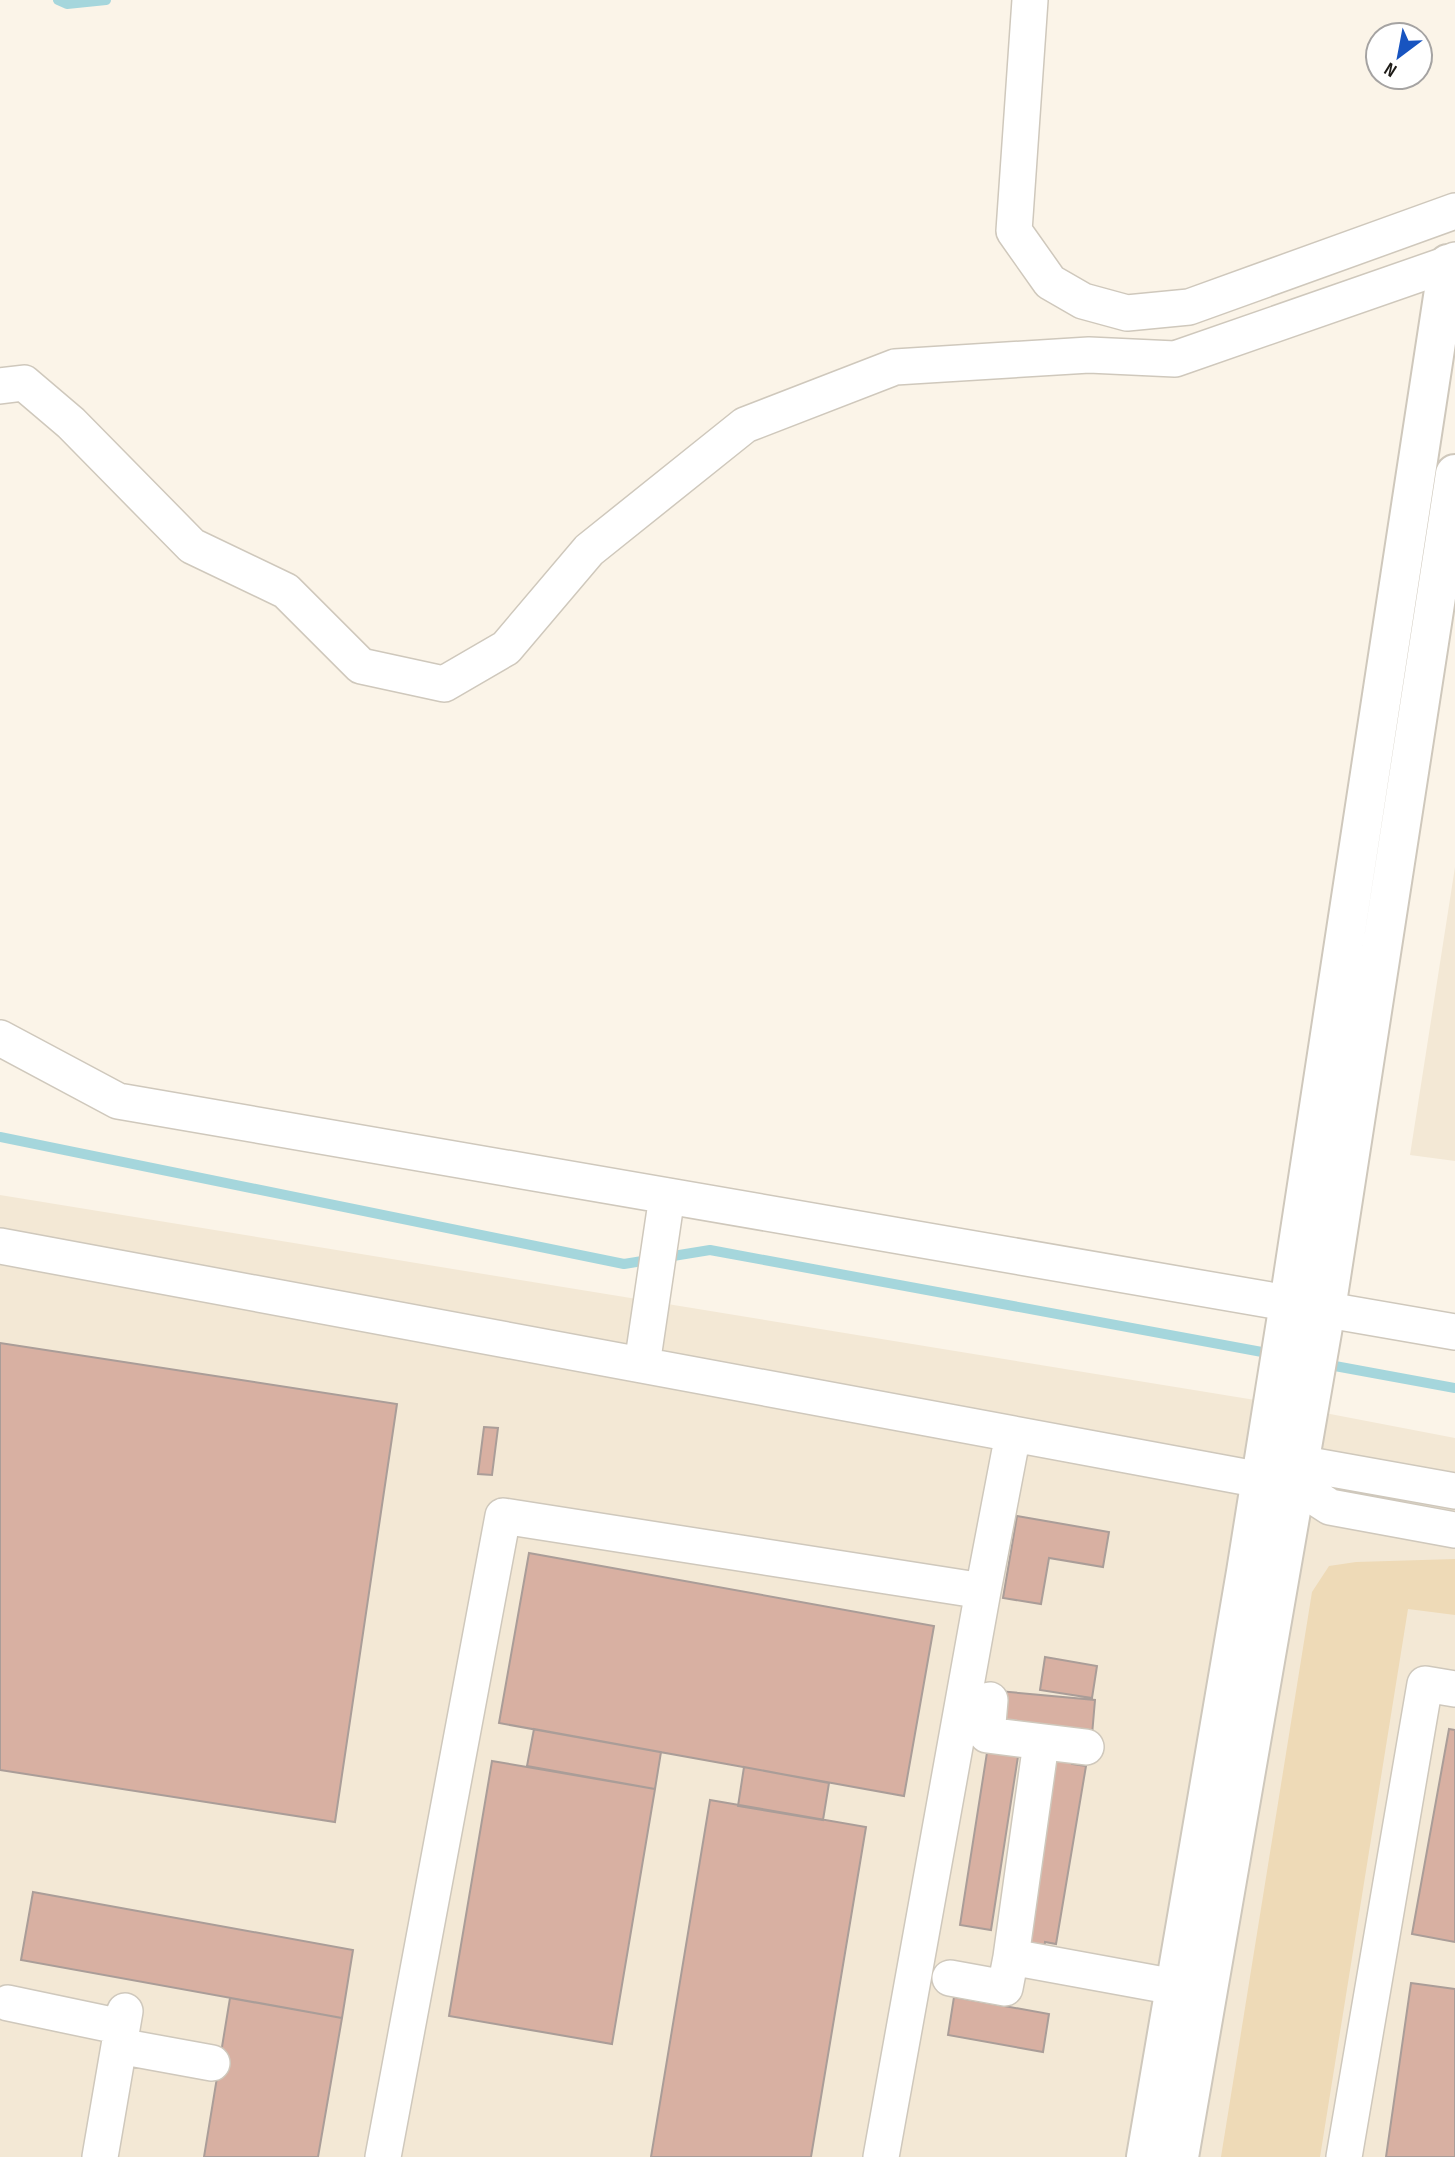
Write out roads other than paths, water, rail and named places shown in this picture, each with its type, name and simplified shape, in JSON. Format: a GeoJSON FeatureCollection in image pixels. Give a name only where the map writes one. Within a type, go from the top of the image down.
{"type":"FeatureCollection","features":[{"type":"Feature","properties":{"kind":"main road"},"geometry":{"type":"LineString","coordinates":[[1307,1306],[1451,262]]}},
{"type":"Feature","properties":{"kind":"main road"},"geometry":{"type":"LineString","coordinates":[[1180,2157],[1280,1471],[1455,474]]}},
{"type":"Feature","properties":{"kind":"main road"},"geometry":{"type":"LineString","coordinates":[[1146,2157],[1175,1987],[1280,1471]]}},
{"type":"Feature","properties":{"kind":"street"},"geometry":{"type":"LineString","coordinates":[[1030,0],[1014,231],[1050,282],[1083,301],[1127,313],[1189,307],[1455,211]]}},
{"type":"Feature","properties":{"kind":"street"},"geometry":{"type":"LineString","coordinates":[[0,386],[24,383],[71,423],[192,546],[286,591],[361,666],[444,684],[506,648],[589,550],[745,425],[895,367],[1089,355],[1175,359],[1451,262]]}},
{"type":"Feature","properties":{"kind":"street"},"geometry":{"type":"LineString","coordinates":[[0,1038],[118,1101],[665,1212],[1307,1306],[1455,1332]]}},
{"type":"Feature","properties":{"kind":"street"},"geometry":{"type":"LineString","coordinates":[[644,1354],[665,1212]]}},
{"type":"Feature","properties":{"kind":"street"},"geometry":{"type":"LineString","coordinates":[[0,1226],[644,1354],[1280,1471],[1330,1507],[1455,1530]]}},
{"type":"Feature","properties":{"kind":"street"},"geometry":{"type":"LineString","coordinates":[[0,1246],[644,1354],[1013,1434],[1280,1471],[1455,1491]]}},
{"type":"Feature","properties":{"kind":"street"},"geometry":{"type":"LineString","coordinates":[[881,2157],[1013,1434]]}},
{"type":"Feature","properties":{"kind":"street"},"geometry":{"type":"LineString","coordinates":[[383,2157],[503,1516],[983,1591]]}},
{"type":"Feature","properties":{"kind":"street"},"geometry":{"type":"LineString","coordinates":[[1344,2157],[1425,1684],[1455,1689]]}},
{"type":"Feature","properties":{"kind":"street"},"geometry":{"type":"LineString","coordinates":[[990,1700],[987,1735],[1086,1747]]}},
{"type":"Feature","properties":{"kind":"street"},"geometry":{"type":"LineString","coordinates":[[950,1978],[1005,1988],[1041,1742]]}},
{"type":"Feature","properties":{"kind":"street"},"geometry":{"type":"LineString","coordinates":[[1011,1957],[1175,1987]]}},
{"type":"Feature","properties":{"kind":"street"},"geometry":{"type":"LineString","coordinates":[[8,2003],[122,2028],[212,2063]]}},
{"type":"Feature","properties":{"kind":"street"},"geometry":{"type":"LineString","coordinates":[[100,2157],[122,2028]]}},
{"type":"Feature","properties":{"kind":"waterway"},"geometry":{"type":"LineString","coordinates":[[58,0],[67,4],[106,0]]}},
{"type":"Feature","properties":{"kind":"waterway"},"geometry":{"type":"LineString","coordinates":[[0,1137],[624,1264],[710,1250],[1273,1354]]}},
{"type":"Feature","properties":{"kind":"waterway"},"geometry":{"type":"LineString","coordinates":[[1324,1364],[1455,1388]]}}]}
